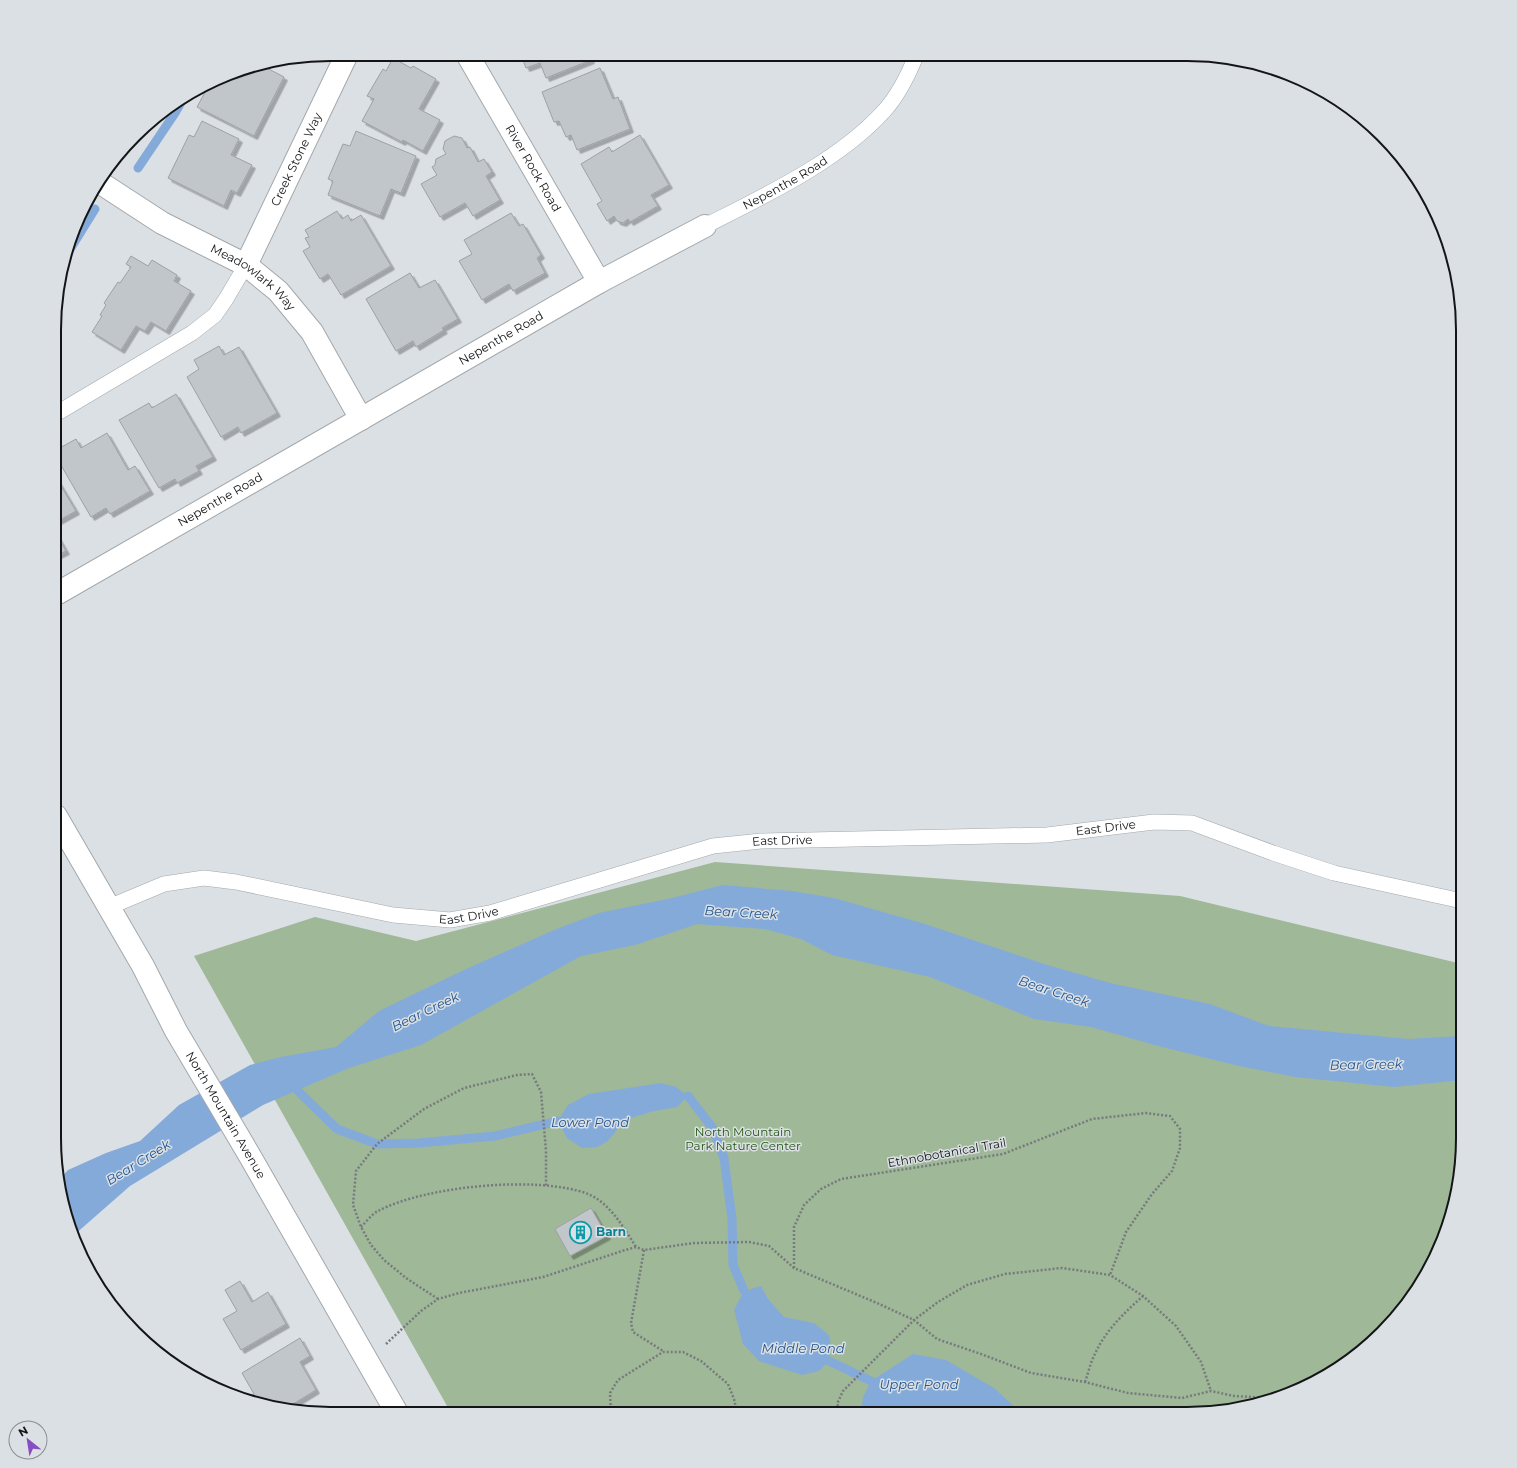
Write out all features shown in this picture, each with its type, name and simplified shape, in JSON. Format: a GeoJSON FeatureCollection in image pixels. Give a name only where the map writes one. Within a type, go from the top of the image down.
{"type":"FeatureCollection","features":[{"type":"Feature","properties":{"kind":"street","name":"Creek Stone Way"},"geometry":{"type":"LineString","coordinates":[[246,265],[344,61]]}},
{"type":"Feature","properties":{"kind":"street","name":"River Rock Road"},"geometry":{"type":"LineString","coordinates":[[471,61],[599,282]]}},
{"type":"Feature","properties":{"kind":"street","name":"Meadowlark Way"},"geometry":{"type":"LineString","coordinates":[[104,185],[162,223],[246,265],[278,291],[312,332],[361,419]]}},
{"type":"Feature","properties":{"kind":"street","name":"Nepenthe Road"},"geometry":{"type":"LineString","coordinates":[[61,591],[599,282],[705,226]]}},
{"type":"Feature","properties":{"kind":"street","name":"North Mountain Avenue"},"geometry":{"type":"LineString","coordinates":[[61,825],[143,966],[176,1031],[252,1158],[394,1407]]}},
{"type":"Feature","properties":{"kind":"lane","name":"Nepenthe Road"},"geometry":{"type":"LineString","coordinates":[[705,226],[770,194],[848,144],[884,110],[909,73],[914,61]]}},
{"type":"Feature","properties":{"kind":"lane"},"geometry":{"type":"LineString","coordinates":[[61,410],[192,333],[215,315],[226,300],[246,265]]}},
{"type":"Feature","properties":{"kind":"lane","name":"East Drive"},"geometry":{"type":"LineString","coordinates":[[109,907],[164,884],[204,878],[236,882],[394,915],[450,920],[490,913],[713,846],[761,841],[1047,835],[1154,822],[1192,823],[1273,853],[1334,873],[1456,900]]}},
{"type":"Feature","properties":{"kind":"path"},"geometry":{"type":"LineString","coordinates":[[438,1299],[406,1278],[384,1260],[371,1245],[361,1227],[353,1205],[356,1171],[377,1144],[424,1109],[464,1088],[517,1075],[532,1074],[541,1092],[546,1151],[546,1186]]}},
{"type":"Feature","properties":{"kind":"path","name":"Ethnobotanical Trail"},"geometry":{"type":"LineString","coordinates":[[794,1268],[794,1227],[804,1205],[821,1189],[841,1179],[1003,1154],[1092,1119],[1146,1113],[1170,1116],[1180,1129],[1180,1148],[1172,1171],[1152,1194],[1126,1232],[1110,1276]]}},
{"type":"Feature","properties":{"kind":"path"},"geometry":{"type":"LineString","coordinates":[[361,1227],[377,1211],[418,1196],[466,1188],[528,1184],[562,1187],[588,1194],[604,1204],[623,1227],[636,1247],[644,1250],[694,1243],[749,1242],[769,1246],[794,1268],[877,1302],[914,1320],[937,1339],[982,1354],[1031,1373],[1084,1382],[1128,1393],[1182,1398],[1210,1391],[1234,1396],[1258,1397]]}},
{"type":"Feature","properties":{"kind":"path"},"geometry":{"type":"LineString","coordinates":[[368,1363],[421,1311],[438,1299],[458,1293],[543,1277],[636,1247]]}},
{"type":"Feature","properties":{"kind":"path"},"geometry":{"type":"LineString","coordinates":[[644,1250],[641,1271],[632,1309],[631,1323],[633,1332],[663,1352]]}},
{"type":"Feature","properties":{"kind":"path"},"geometry":{"type":"LineString","coordinates":[[839,1407],[837,1404],[843,1391],[914,1320],[938,1302],[967,1285],[1004,1274],[1062,1268],[1110,1276],[1143,1296],[1176,1326],[1201,1362],[1210,1391]]}},
{"type":"Feature","properties":{"kind":"path"},"geometry":{"type":"LineString","coordinates":[[1084,1382],[1094,1355],[1108,1333],[1124,1314],[1143,1296]]}},
{"type":"Feature","properties":{"kind":"path"},"geometry":{"type":"LineString","coordinates":[[611,1407],[610,1393],[618,1380],[663,1352],[683,1352],[701,1361],[728,1384],[734,1399],[735,1407]]}},
{"type":"Feature","properties":{"kind":"green space","name":"North Mountain Park Nature Center"},"geometry":{"type":"Polygon","coordinates":[[[715,862],[1180,896],[1456,963],[1456,1138],[1454,1173],[1447,1207],[1436,1241],[1420,1272],[1400,1302],[1377,1328],[1351,1351],[1321,1371],[1290,1387],[1239,1402],[1222,1405],[1187,1407],[448,1407],[194,956],[315,917],[416,941],[715,862]]]}},
{"type":"Feature","properties":{"kind":"water","name":"Bear Creek"},"geometry":{"type":"Polygon","coordinates":[[[723,885],[792,891],[834,898],[925,924],[1044,964],[1110,983],[1210,1004],[1269,1026],[1408,1039],[1456,1036],[1456,1081],[1394,1087],[1295,1077],[1239,1066],[1162,1047],[1091,1027],[1034,1019],[930,977],[832,955],[801,939],[765,929],[697,924],[635,945],[581,956],[421,1045],[349,1068],[263,1105],[130,1186],[78,1232],[70,1207],[63,1175],[68,1170],[106,1153],[140,1141],[179,1105],[250,1065],[281,1057],[336,1047],[379,1011],[466,969],[554,930],[599,913],[672,898],[723,885]]]}},
{"type":"Feature","properties":{"kind":"water","name":"Lower Pond"},"geometry":{"type":"Polygon","coordinates":[[[661,1083],[676,1087],[688,1096],[677,1107],[654,1111],[631,1118],[619,1127],[608,1141],[597,1147],[582,1148],[567,1138],[558,1121],[568,1105],[589,1094],[661,1083]]]}},
{"type":"Feature","properties":{"kind":"water","name":"Middle Pond"},"geometry":{"type":"Polygon","coordinates":[[[761,1286],[768,1299],[784,1317],[814,1323],[829,1335],[831,1347],[829,1361],[819,1371],[802,1375],[759,1361],[743,1344],[734,1310],[744,1291],[761,1286]]]}},
{"type":"Feature","properties":{"kind":"water","name":"Upper Pond"},"geometry":{"type":"Polygon","coordinates":[[[913,1354],[946,1360],[994,1388],[1015,1407],[862,1407],[863,1397],[871,1381],[913,1354]]]}},
{"type":"Feature","properties":{"kind":"building"},"geometry":{"type":"Polygon","coordinates":[[[391,61],[398,61],[411,68],[413,66],[436,79],[419,109],[440,120],[423,151],[362,121],[374,99],[367,96],[383,69],[386,71],[391,61]]]}},
{"type":"Feature","properties":{"kind":"building"},"geometry":{"type":"Polygon","coordinates":[[[523,61],[588,61],[546,78],[540,63],[526,68],[523,61]]]}},
{"type":"Feature","properties":{"kind":"building"},"geometry":{"type":"Polygon","coordinates":[[[268,68],[284,77],[254,136],[197,107],[205,92],[227,81],[244,75],[268,68]]]}},
{"type":"Feature","properties":{"kind":"building"},"geometry":{"type":"Polygon","coordinates":[[[600,68],[613,99],[618,97],[630,129],[577,150],[571,135],[566,137],[559,121],[554,122],[542,92],[600,68]]]}},
{"type":"Feature","properties":{"kind":"building"},"geometry":{"type":"Polygon","coordinates":[[[202,121],[239,139],[231,155],[252,165],[237,193],[231,190],[224,206],[168,178],[189,135],[194,137],[202,121]]]}},
{"type":"Feature","properties":{"kind":"building"},"geometry":{"type":"Polygon","coordinates":[[[356,131],[416,156],[401,193],[391,189],[380,216],[328,195],[333,181],[328,179],[343,144],[350,146],[356,131]]]}},
{"type":"Feature","properties":{"kind":"building"},"geometry":{"type":"Polygon","coordinates":[[[640,135],[669,185],[651,195],[658,206],[630,222],[628,219],[623,223],[617,221],[614,216],[607,221],[597,204],[602,201],[581,164],[609,147],[612,152],[640,135]]]}},
{"type":"Feature","properties":{"kind":"building"},"geometry":{"type":"Polygon","coordinates":[[[454,136],[462,138],[467,148],[470,147],[478,162],[484,159],[492,172],[486,176],[500,200],[473,216],[465,203],[440,217],[421,184],[437,175],[432,167],[435,165],[436,159],[446,154],[443,149],[445,141],[454,136]]]}},
{"type":"Feature","properties":{"kind":"building"},"geometry":{"type":"Polygon","coordinates":[[[337,211],[342,219],[348,215],[351,221],[361,215],[391,266],[341,295],[328,274],[320,279],[303,251],[310,247],[305,238],[309,237],[305,230],[337,211]]]}},
{"type":"Feature","properties":{"kind":"building"},"geometry":{"type":"Polygon","coordinates":[[[511,213],[519,226],[523,224],[541,255],[537,258],[545,273],[513,291],[509,284],[482,300],[459,261],[472,254],[464,240],[511,213]]]}},
{"type":"Feature","properties":{"kind":"building"},"geometry":{"type":"Polygon","coordinates":[[[131,256],[148,266],[152,260],[177,275],[174,281],[191,291],[166,331],[151,322],[145,331],[136,326],[121,350],[92,332],[102,316],[100,315],[106,305],[104,303],[118,282],[120,283],[131,267],[126,264],[131,256]]]}},
{"type":"Feature","properties":{"kind":"building"},"geometry":{"type":"Polygon","coordinates":[[[410,273],[419,288],[435,280],[458,319],[442,328],[444,330],[416,347],[413,341],[396,351],[366,299],[410,273]]]}},
{"type":"Feature","properties":{"kind":"building"},"geometry":{"type":"Polygon","coordinates":[[[219,346],[224,355],[239,347],[277,413],[241,433],[238,427],[221,437],[187,377],[199,369],[194,360],[219,346]]]}},
{"type":"Feature","properties":{"kind":"building"},"geometry":{"type":"Polygon","coordinates":[[[176,394],[213,457],[196,466],[199,471],[177,483],[175,479],[159,488],[119,420],[149,403],[152,408],[176,394]]]}},
{"type":"Feature","properties":{"kind":"building"},"geometry":{"type":"Polygon","coordinates":[[[107,433],[128,470],[135,466],[150,491],[110,514],[106,508],[91,517],[61,465],[61,447],[76,439],[81,448],[107,433]]]}},
{"type":"Feature","properties":{"kind":"building"},"geometry":{"type":"Polygon","coordinates":[[[61,486],[76,511],[61,519],[61,486]]]}},
{"type":"Feature","properties":{"kind":"building"},"geometry":{"type":"Polygon","coordinates":[[[61,542],[66,551],[61,554],[61,542]]]}},
{"type":"Feature","properties":{"kind":"building","name":"Barn"},"geometry":{"type":"Polygon","coordinates":[[[591,1208],[607,1236],[570,1256],[555,1229],[591,1208]]]}},
{"type":"Feature","properties":{"kind":"building"},"geometry":{"type":"Polygon","coordinates":[[[240,1281],[252,1302],[268,1292],[286,1324],[241,1350],[223,1319],[237,1311],[225,1290],[240,1281]]]}},
{"type":"Feature","properties":{"kind":"building"},"geometry":{"type":"Polygon","coordinates":[[[300,1338],[310,1356],[300,1362],[316,1390],[292,1405],[278,1402],[252,1395],[254,1394],[242,1373],[300,1338]]]}},
{"type":"Feature","properties":{"kind":"waterway"},"geometry":{"type":"LineString","coordinates":[[138,168],[177,109]]}},
{"type":"Feature","properties":{"kind":"waterway"},"geometry":{"type":"LineString","coordinates":[[77,238],[95,209]]}},
{"type":"Feature","properties":{"kind":"waterway"},"geometry":{"type":"LineString","coordinates":[[291,1081],[299,1092],[337,1129],[377,1144],[419,1143],[495,1136],[558,1121]]}},
{"type":"Feature","properties":{"kind":"waterway"},"geometry":{"type":"LineString","coordinates":[[688,1096],[712,1127],[724,1158],[732,1219],[733,1265],[744,1291]]}},
{"type":"Feature","properties":{"kind":"waterway"},"geometry":{"type":"LineString","coordinates":[[829,1361],[871,1381]]}},
{"type":"Feature","properties":{"kind":"place","name":"Barn"},"geometry":{"type":"Point","coordinates":[581,1232]}}]}
